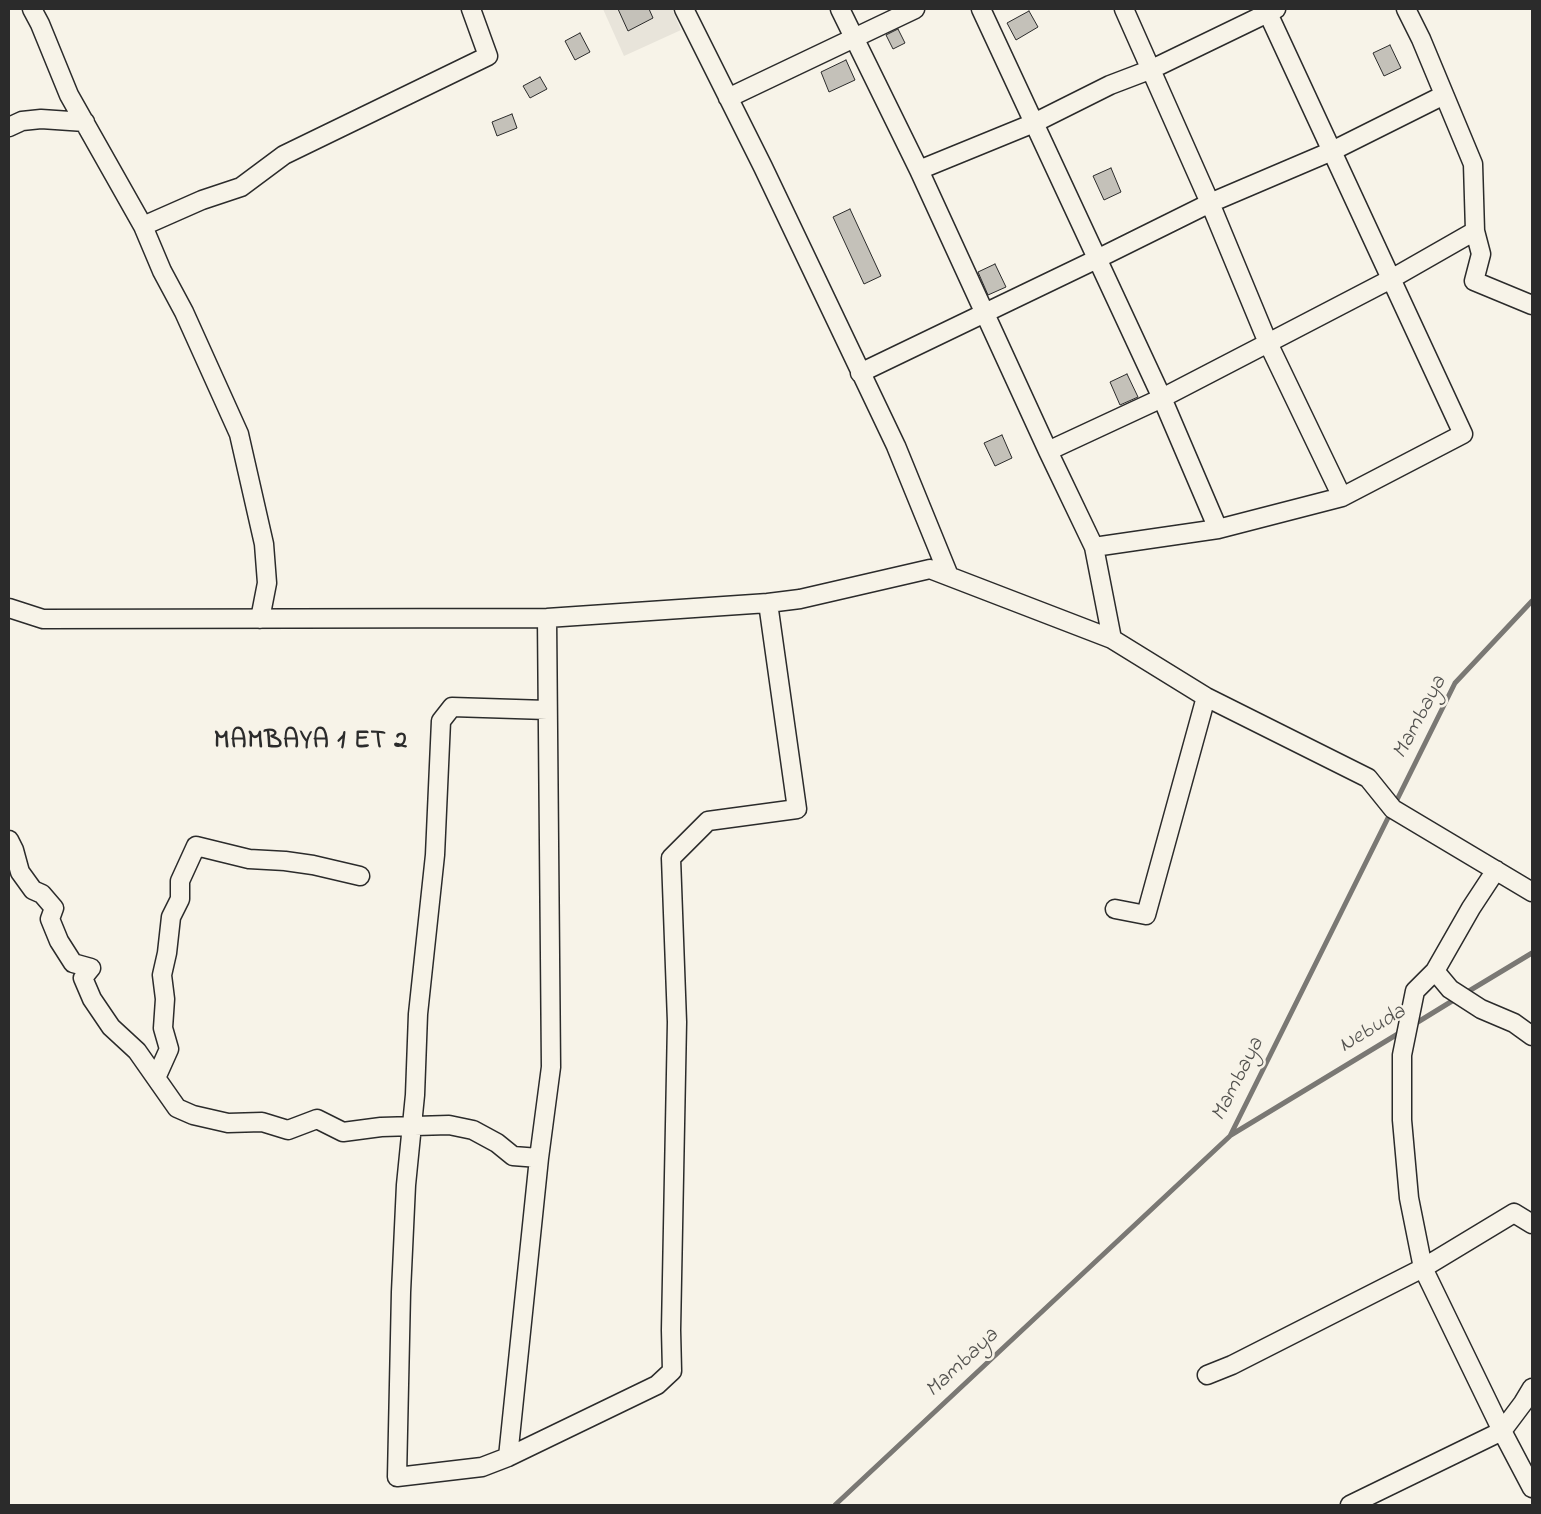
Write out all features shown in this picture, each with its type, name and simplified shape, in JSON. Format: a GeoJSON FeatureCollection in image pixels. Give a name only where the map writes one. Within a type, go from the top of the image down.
{"type":"FeatureCollection","features":[{"type":"Feature","properties":{"kind":"street"},"geometry":{"type":"LineString","coordinates":[[32,9],[69,94],[143,226],[162,271],[184,312],[239,434],[264,544],[267,584],[260,618]]}},
{"type":"Feature","properties":{"kind":"street"},"geometry":{"type":"LineString","coordinates":[[143,226],[202,200],[241,187],[284,155],[488,56],[472,9]]}},
{"type":"Feature","properties":{"kind":"street"},"geometry":{"type":"LineString","coordinates":[[684,9],[763,167],[896,446],[949,576]]}},
{"type":"Feature","properties":{"kind":"street"},"geometry":{"type":"LineString","coordinates":[[840,9],[919,170],[1094,547],[1112,639]]}},
{"type":"Feature","properties":{"kind":"street"},"geometry":{"type":"LineString","coordinates":[[728,98],[915,9]]}},
{"type":"Feature","properties":{"kind":"street"},"geometry":{"type":"LineString","coordinates":[[981,9],[1162,398],[1218,530]]}},
{"type":"Feature","properties":{"kind":"street"},"geometry":{"type":"LineString","coordinates":[[1124,9],[1210,203],[1268,344],[1342,497]]}},
{"type":"Feature","properties":{"kind":"street"},"geometry":{"type":"LineString","coordinates":[[1406,9],[1474,164],[1474,231],[1481,254],[1474,281],[1532,305]]}},
{"type":"Feature","properties":{"kind":"street"},"geometry":{"type":"LineString","coordinates":[[919,170],[1034,123],[1110,84],[1152,70],[1270,10],[1332,151],[1463,434],[1342,497],[1218,530],[1094,547]]}},
{"type":"Feature","properties":{"kind":"street"},"geometry":{"type":"LineString","coordinates":[[860,373],[1210,203],[1332,151],[1444,95]]}},
{"type":"Feature","properties":{"kind":"street"},"geometry":{"type":"LineString","coordinates":[[9,127],[22,121],[41,119],[85,122]]}},
{"type":"Feature","properties":{"kind":"street"},"geometry":{"type":"LineString","coordinates":[[1048,451],[1162,398],[1268,344],[1392,279],[1474,231]]}},
{"type":"Feature","properties":{"kind":"street"},"geometry":{"type":"LineString","coordinates":[[9,608],[43,619],[547,618],[768,603],[800,599],[930,569],[1112,639],[1206,697],[1368,778],[1393,809],[1532,892]]}},
{"type":"Feature","properties":{"kind":"street"},"geometry":{"type":"LineString","coordinates":[[547,710],[452,707],[441,721],[435,855],[418,1014],[412,1125],[406,1185],[401,1292],[397,1476],[482,1467],[508,1457],[657,1385],[672,1371],[671,1320],[677,1022],[671,858],[708,821],[796,809],[768,603]]}},
{"type":"Feature","properties":{"kind":"street"},"geometry":{"type":"LineString","coordinates":[[508,1457],[550,1067],[547,618]]}},
{"type":"Feature","properties":{"kind":"street"},"geometry":{"type":"LineString","coordinates":[[1115,909],[1146,915],[1206,697]]}},
{"type":"Feature","properties":{"kind":"street"},"geometry":{"type":"LineString","coordinates":[[9,840],[20,872],[33,890],[42,894],[54,908],[50,919],[59,941],[68,955],[73,962],[92,968],[83,978],[92,998],[112,1027],[137,1051],[177,1108],[228,1123],[262,1122],[288,1130],[317,1119],[343,1132],[381,1127],[449,1125],[472,1130],[497,1143],[513,1156],[539,1158]]}},
{"type":"Feature","properties":{"kind":"street"},"geometry":{"type":"LineString","coordinates":[[156,1078],[169,1049],[163,1028],[165,998],[162,975],[167,953],[171,917],[180,898],[180,881],[196,846],[249,859],[313,865],[360,876]]}},
{"type":"Feature","properties":{"kind":"street"},"geometry":{"type":"LineString","coordinates":[[1496,870],[1471,908],[1435,971],[1415,991],[1402,1055],[1402,1120],[1409,1198],[1423,1268],[1502,1431],[1532,1488]]}},
{"type":"Feature","properties":{"kind":"street"},"geometry":{"type":"LineString","coordinates":[[1435,971],[1450,990],[1481,1009],[1514,1023],[1532,1036]]}},
{"type":"Feature","properties":{"kind":"street"},"geometry":{"type":"LineString","coordinates":[[1207,1375],[1232,1365],[1423,1268],[1514,1213],[1532,1224]]}},
{"type":"Feature","properties":{"kind":"street"},"geometry":{"type":"LineString","coordinates":[[1350,1505],[1502,1431],[1524,1403],[1532,1388]]}},
{"type":"Feature","properties":{"kind":"shaded area"},"geometry":{"type":"Polygon","coordinates":[[[603,9],[672,9],[681,30],[624,56],[603,9]]]}},
{"type":"Feature","properties":{"kind":"building"},"geometry":{"type":"Polygon","coordinates":[[[618,9],[649,9],[653,18],[628,31],[618,9]]]}},
{"type":"Feature","properties":{"kind":"building"},"geometry":{"type":"Polygon","coordinates":[[[1029,11],[1038,27],[1016,40],[1007,23],[1029,11]]]}},
{"type":"Feature","properties":{"kind":"building"},"geometry":{"type":"Polygon","coordinates":[[[898,29],[905,43],[893,49],[886,35],[898,29]]]}},
{"type":"Feature","properties":{"kind":"building"},"geometry":{"type":"Polygon","coordinates":[[[580,33],[590,52],[575,60],[565,41],[580,33]]]}},
{"type":"Feature","properties":{"kind":"building"},"geometry":{"type":"Polygon","coordinates":[[[1390,45],[1401,68],[1384,76],[1373,53],[1390,45]]]}},
{"type":"Feature","properties":{"kind":"building"},"geometry":{"type":"Polygon","coordinates":[[[846,60],[855,80],[829,92],[821,72],[846,60]]]}},
{"type":"Feature","properties":{"kind":"building"},"geometry":{"type":"Polygon","coordinates":[[[540,77],[547,89],[530,98],[523,86],[540,77]]]}},
{"type":"Feature","properties":{"kind":"building"},"geometry":{"type":"Polygon","coordinates":[[[512,114],[517,128],[497,136],[492,122],[512,114]]]}},
{"type":"Feature","properties":{"kind":"building"},"geometry":{"type":"Polygon","coordinates":[[[1111,168],[1121,192],[1104,200],[1093,176],[1111,168]]]}},
{"type":"Feature","properties":{"kind":"building"},"geometry":{"type":"Polygon","coordinates":[[[850,209],[881,276],[864,284],[833,217],[850,209]]]}},
{"type":"Feature","properties":{"kind":"building"},"geometry":{"type":"Polygon","coordinates":[[[995,264],[1006,287],[988,295],[978,272],[995,264]]]}},
{"type":"Feature","properties":{"kind":"building"},"geometry":{"type":"Polygon","coordinates":[[[1127,374],[1138,397],[1120,405],[1110,382],[1127,374]]]}},
{"type":"Feature","properties":{"kind":"building"},"geometry":{"type":"Polygon","coordinates":[[[1002,435],[1012,458],[995,466],[984,443],[1002,435]]]}},
{"type":"Feature","properties":{"kind":"waterway","name":"Mambaya"},"geometry":{"type":"LineString","coordinates":[[835,1505],[1230,1136],[1455,683],[1532,601]]}},
{"type":"Feature","properties":{"kind":"waterway","name":"Nebuda"},"geometry":{"type":"LineString","coordinates":[[1464,994],[1532,953]]}},
{"type":"Feature","properties":{"kind":"waterway","name":"Nebuda"},"geometry":{"type":"LineString","coordinates":[[1413,1025],[1457,998]]}},
{"type":"Feature","properties":{"kind":"waterway","name":"Nebuda"},"geometry":{"type":"LineString","coordinates":[[1231,1135],[1401,1032]]}},
{"type":"Feature","properties":{"kind":"district","name":"MAMBAYA 1 ET 2"},"geometry":{"type":"Point","coordinates":[311,743]}}]}
